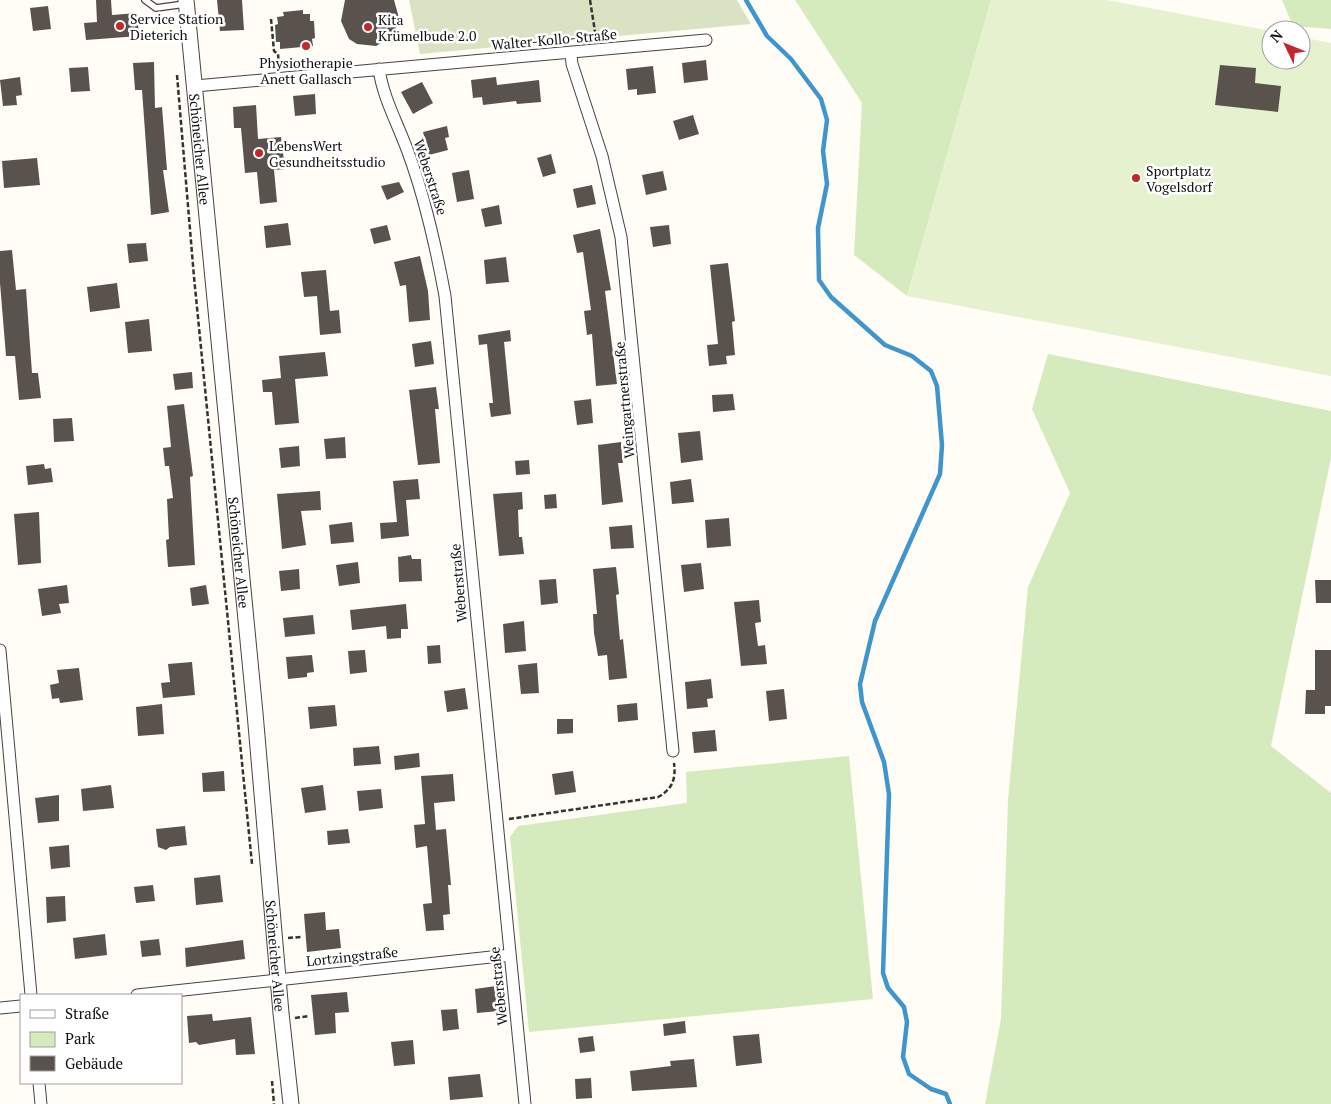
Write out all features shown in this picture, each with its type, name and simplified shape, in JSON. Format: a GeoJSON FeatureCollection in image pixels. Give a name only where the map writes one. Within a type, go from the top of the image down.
{"type":"FeatureCollection","features":[{"type":"Feature","properties":{"kind":"street","name":"Schöneicher Allee"},"geometry":{"type":"LineString","coordinates":[[186,2],[268,846],[278,979],[292,1104]]}},
{"type":"Feature","properties":{"kind":"street","name":"Walter-Kollo-Straße"},"geometry":{"type":"LineString","coordinates":[[195,86],[706,40]]}},
{"type":"Feature","properties":{"kind":"street","name":"Weingartnerstraße"},"geometry":{"type":"LineString","coordinates":[[571,53],[572,64],[602,156],[621,237],[673,751]]}},
{"type":"Feature","properties":{"kind":"street","name":"Weberstraße"},"geometry":{"type":"LineString","coordinates":[[378,69],[381,85],[408,152],[422,196],[445,296],[495,821],[525,1104]]}},
{"type":"Feature","properties":{"kind":"street"},"geometry":{"type":"LineString","coordinates":[[0,650],[31,994]]}},
{"type":"Feature","properties":{"kind":"street","name":"Lortzingstraße"},"geometry":{"type":"LineString","coordinates":[[148,994],[266,983],[278,979],[510,955]]}},
{"type":"Feature","properties":{"kind":"street"},"geometry":{"type":"LineString","coordinates":[[0,1008],[20,1006]]}},
{"type":"Feature","properties":{"kind":"street"},"geometry":{"type":"LineString","coordinates":[[39,1084],[41,1104]]}},
{"type":"Feature","properties":{"kind":"lane"},"geometry":{"type":"LineString","coordinates":[[145,0],[156,8],[186,2]]}},
{"type":"Feature","properties":{"kind":"path"},"geometry":{"type":"LineString","coordinates":[[590,0],[597,51]]}},
{"type":"Feature","properties":{"kind":"path"},"geometry":{"type":"LineString","coordinates":[[271,19],[274,51],[278,54],[279,71]]}},
{"type":"Feature","properties":{"kind":"path"},"geometry":{"type":"LineString","coordinates":[[178,95],[253,872]]}},
{"type":"Feature","properties":{"kind":"path"},"geometry":{"type":"LineString","coordinates":[[495,821],[658,797],[668,790],[675,778],[673,751]]}},
{"type":"Feature","properties":{"kind":"path"},"geometry":{"type":"LineString","coordinates":[[286,939],[301,937]]}},
{"type":"Feature","properties":{"kind":"path"},"geometry":{"type":"LineString","coordinates":[[294,1018],[308,1016]]}},
{"type":"Feature","properties":{"kind":"path"},"geometry":{"type":"LineString","coordinates":[[272,1076],[274,1104]]}},
{"type":"Feature","properties":{"kind":"green space"},"geometry":{"type":"Polygon","coordinates":[[[409,0],[737,0],[751,24],[420,54],[409,0]]]}},
{"type":"Feature","properties":{"kind":"green space"},"geometry":{"type":"Polygon","coordinates":[[[795,0],[991,0],[907,296],[854,255],[862,103],[795,0]]]}},
{"type":"Feature","properties":{"kind":"green space","name":"Sportplatz Vogelsdorf"},"geometry":{"type":"Polygon","coordinates":[[[991,0],[1107,0],[1261,29],[1261,70],[1311,70],[1311,39],[1331,43],[1331,376],[907,296],[991,0]]]}},
{"type":"Feature","properties":{"kind":"green space"},"geometry":{"type":"Polygon","coordinates":[[[1282,0],[1331,0],[1331,29],[1311,27],[1311,20],[1290,20],[1282,0]]]}},
{"type":"Feature","properties":{"kind":"green space"},"geometry":{"type":"Polygon","coordinates":[[[1048,354],[1331,411],[1331,458],[1271,746],[1331,793],[1331,1104],[985,1104],[1001,1019],[1008,800],[1028,587],[1070,493],[1032,409],[1048,354]]]}},
{"type":"Feature","properties":{"kind":"green space"},"geometry":{"type":"Polygon","coordinates":[[[849,756],[873,999],[529,1032],[510,837],[518,826],[687,803],[686,772],[849,756]]]}},
{"type":"Feature","properties":{"kind":"building"},"geometry":{"type":"Polygon","coordinates":[[[96,0],[111,0],[112,15],[137,13],[139,36],[86,40],[84,23],[97,22],[96,0]]]}},
{"type":"Feature","properties":{"kind":"building"},"geometry":{"type":"Polygon","coordinates":[[[217,0],[242,0],[244,30],[220,31],[217,0]]]}},
{"type":"Feature","properties":{"kind":"building"},"geometry":{"type":"Polygon","coordinates":[[[345,0],[394,0],[399,18],[393,36],[376,46],[357,44],[349,39],[341,21],[345,0]]]}},
{"type":"Feature","properties":{"kind":"building"},"geometry":{"type":"Polygon","coordinates":[[[48,6],[51,29],[33,31],[30,8],[48,6]]]}},
{"type":"Feature","properties":{"kind":"building"},"geometry":{"type":"Polygon","coordinates":[[[303,10],[303,14],[310,14],[310,21],[314,21],[315,38],[312,39],[313,46],[280,49],[280,42],[276,42],[275,25],[278,24],[277,17],[284,16],[283,12],[303,10]]]}},
{"type":"Feature","properties":{"kind":"building"},"geometry":{"type":"Polygon","coordinates":[[[706,60],[708,80],[684,83],[682,63],[706,60]]]}},
{"type":"Feature","properties":{"kind":"building"},"geometry":{"type":"Polygon","coordinates":[[[154,62],[155,108],[162,107],[167,170],[163,170],[169,212],[151,215],[142,90],[135,90],[133,63],[154,62]]]}},
{"type":"Feature","properties":{"kind":"building"},"geometry":{"type":"Polygon","coordinates":[[[1220,65],[1256,68],[1255,83],[1281,86],[1278,112],[1215,105],[1220,65]]]}},
{"type":"Feature","properties":{"kind":"building"},"geometry":{"type":"Polygon","coordinates":[[[653,66],[656,93],[637,95],[637,89],[628,90],[626,69],[653,66]]]}},
{"type":"Feature","properties":{"kind":"building"},"geometry":{"type":"Polygon","coordinates":[[[88,67],[90,91],[71,92],[69,68],[88,67]]]}},
{"type":"Feature","properties":{"kind":"building"},"geometry":{"type":"Polygon","coordinates":[[[20,77],[22,95],[16,96],[17,105],[3,106],[0,80],[20,77]]]}},
{"type":"Feature","properties":{"kind":"building"},"geometry":{"type":"Polygon","coordinates":[[[496,77],[497,85],[539,80],[541,102],[517,104],[516,101],[483,105],[482,97],[473,98],[471,80],[496,77]]]}},
{"type":"Feature","properties":{"kind":"building"},"geometry":{"type":"Polygon","coordinates":[[[422,82],[433,103],[413,114],[401,92],[422,82]]]}},
{"type":"Feature","properties":{"kind":"building"},"geometry":{"type":"Polygon","coordinates":[[[315,94],[316,114],[295,116],[293,96],[315,94]]]}},
{"type":"Feature","properties":{"kind":"building"},"geometry":{"type":"Polygon","coordinates":[[[256,105],[258,139],[281,137],[285,169],[274,170],[277,202],[260,204],[257,172],[245,173],[241,128],[234,128],[233,107],[256,105]]]}},
{"type":"Feature","properties":{"kind":"building"},"geometry":{"type":"Polygon","coordinates":[[[693,115],[699,134],[679,140],[673,121],[693,115]]]}},
{"type":"Feature","properties":{"kind":"building"},"geometry":{"type":"Polygon","coordinates":[[[447,126],[449,137],[445,138],[448,150],[429,155],[423,132],[447,126]]]}},
{"type":"Feature","properties":{"kind":"building"},"geometry":{"type":"Polygon","coordinates":[[[551,154],[556,173],[543,177],[537,158],[551,154]]]}},
{"type":"Feature","properties":{"kind":"building"},"geometry":{"type":"Polygon","coordinates":[[[37,158],[40,185],[4,188],[2,161],[37,158]]]}},
{"type":"Feature","properties":{"kind":"building"},"geometry":{"type":"Polygon","coordinates":[[[469,170],[474,199],[457,202],[452,173],[469,170]]]}},
{"type":"Feature","properties":{"kind":"building"},"geometry":{"type":"Polygon","coordinates":[[[663,171],[667,190],[646,195],[642,175],[663,171]]]}},
{"type":"Feature","properties":{"kind":"building"},"geometry":{"type":"Polygon","coordinates":[[[399,182],[404,192],[387,200],[381,186],[399,182]]]}},
{"type":"Feature","properties":{"kind":"building"},"geometry":{"type":"Polygon","coordinates":[[[592,185],[596,204],[577,208],[573,189],[592,185]]]}},
{"type":"Feature","properties":{"kind":"building"},"geometry":{"type":"Polygon","coordinates":[[[499,205],[502,224],[485,227],[481,209],[499,205]]]}},
{"type":"Feature","properties":{"kind":"building"},"geometry":{"type":"Polygon","coordinates":[[[288,223],[291,245],[266,248],[264,226],[288,223]]]}},
{"type":"Feature","properties":{"kind":"building"},"geometry":{"type":"Polygon","coordinates":[[[387,225],[391,240],[374,244],[370,229],[387,225]]]}},
{"type":"Feature","properties":{"kind":"building"},"geometry":{"type":"Polygon","coordinates":[[[669,225],[671,244],[653,247],[650,227],[669,225]]]}},
{"type":"Feature","properties":{"kind":"building"},"geometry":{"type":"Polygon","coordinates":[[[600,229],[611,290],[605,291],[617,384],[596,386],[592,334],[587,335],[584,311],[591,310],[583,252],[577,253],[573,235],[600,229]]]}},
{"type":"Feature","properties":{"kind":"building"},"geometry":{"type":"Polygon","coordinates":[[[146,243],[148,261],[129,263],[127,244],[146,243]]]}},
{"type":"Feature","properties":{"kind":"building"},"geometry":{"type":"Polygon","coordinates":[[[12,250],[16,290],[26,289],[32,373],[38,373],[41,398],[19,400],[15,356],[6,356],[0,283],[0,251],[12,250]]]}},
{"type":"Feature","properties":{"kind":"building"},"geometry":{"type":"Polygon","coordinates":[[[420,256],[428,291],[430,320],[409,322],[406,285],[400,286],[394,262],[420,256]]]}},
{"type":"Feature","properties":{"kind":"building"},"geometry":{"type":"Polygon","coordinates":[[[506,257],[509,282],[486,284],[484,260],[506,257]]]}},
{"type":"Feature","properties":{"kind":"building"},"geometry":{"type":"Polygon","coordinates":[[[728,263],[735,321],[732,322],[735,355],[726,356],[727,364],[709,366],[707,345],[718,344],[710,265],[728,263]]]}},
{"type":"Feature","properties":{"kind":"building"},"geometry":{"type":"Polygon","coordinates":[[[326,270],[330,311],[339,310],[341,333],[320,335],[317,296],[304,297],[301,272],[326,270]]]}},
{"type":"Feature","properties":{"kind":"building"},"geometry":{"type":"Polygon","coordinates":[[[117,283],[120,308],[90,312],[87,287],[117,283]]]}},
{"type":"Feature","properties":{"kind":"building"},"geometry":{"type":"Polygon","coordinates":[[[149,319],[152,351],[128,353],[125,322],[149,319]]]}},
{"type":"Feature","properties":{"kind":"building"},"geometry":{"type":"Polygon","coordinates":[[[510,330],[511,341],[504,342],[511,414],[491,417],[489,403],[493,403],[487,344],[479,345],[478,335],[510,330]]]}},
{"type":"Feature","properties":{"kind":"building"},"geometry":{"type":"Polygon","coordinates":[[[431,341],[434,364],[415,367],[412,344],[431,341]]]}},
{"type":"Feature","properties":{"kind":"building"},"geometry":{"type":"Polygon","coordinates":[[[325,352],[328,376],[295,379],[299,423],[275,425],[272,392],[263,392],[262,380],[281,378],[279,356],[325,352]]]}},
{"type":"Feature","properties":{"kind":"building"},"geometry":{"type":"Polygon","coordinates":[[[192,372],[193,388],[175,390],[173,374],[192,372]]]}},
{"type":"Feature","properties":{"kind":"building"},"geometry":{"type":"Polygon","coordinates":[[[436,387],[439,409],[435,409],[440,463],[418,465],[409,390],[436,387]]]}},
{"type":"Feature","properties":{"kind":"building"},"geometry":{"type":"Polygon","coordinates":[[[733,394],[735,410],[713,412],[712,395],[733,394]]]}},
{"type":"Feature","properties":{"kind":"building"},"geometry":{"type":"Polygon","coordinates":[[[591,399],[593,423],[577,425],[574,401],[591,399]]]}},
{"type":"Feature","properties":{"kind":"building"},"geometry":{"type":"Polygon","coordinates":[[[184,404],[193,476],[190,477],[195,565],[168,567],[166,540],[169,539],[167,499],[173,498],[169,466],[165,466],[163,448],[171,447],[167,406],[184,404]]]}},
{"type":"Feature","properties":{"kind":"building"},"geometry":{"type":"Polygon","coordinates":[[[72,418],[74,441],[54,442],[53,419],[72,418]]]}},
{"type":"Feature","properties":{"kind":"building"},"geometry":{"type":"Polygon","coordinates":[[[700,431],[703,460],[681,463],[678,433],[700,431]]]}},
{"type":"Feature","properties":{"kind":"building"},"geometry":{"type":"Polygon","coordinates":[[[345,437],[346,458],[326,459],[324,439],[345,437]]]}},
{"type":"Feature","properties":{"kind":"building"},"geometry":{"type":"Polygon","coordinates":[[[621,442],[623,463],[618,463],[623,502],[602,505],[598,445],[621,442]]]}},
{"type":"Feature","properties":{"kind":"building"},"geometry":{"type":"Polygon","coordinates":[[[299,446],[300,466],[281,468],[279,448],[299,446]]]}},
{"type":"Feature","properties":{"kind":"building"},"geometry":{"type":"Polygon","coordinates":[[[529,460],[530,474],[516,475],[515,461],[529,460]]]}},
{"type":"Feature","properties":{"kind":"building"},"geometry":{"type":"Polygon","coordinates":[[[44,464],[45,469],[51,468],[53,482],[28,485],[26,466],[44,464]]]}},
{"type":"Feature","properties":{"kind":"building"},"geometry":{"type":"Polygon","coordinates":[[[418,479],[420,499],[406,500],[409,536],[381,539],[380,523],[397,522],[393,481],[418,479]]]}},
{"type":"Feature","properties":{"kind":"building"},"geometry":{"type":"Polygon","coordinates":[[[691,479],[694,502],[672,504],[670,482],[691,479]]]}},
{"type":"Feature","properties":{"kind":"building"},"geometry":{"type":"Polygon","coordinates":[[[320,491],[321,510],[301,511],[306,545],[282,549],[277,494],[320,491]]]}},
{"type":"Feature","properties":{"kind":"building"},"geometry":{"type":"Polygon","coordinates":[[[522,492],[523,509],[518,510],[519,537],[522,537],[524,554],[499,556],[493,494],[522,492]]]}},
{"type":"Feature","properties":{"kind":"building"},"geometry":{"type":"Polygon","coordinates":[[[556,494],[557,508],[545,509],[544,495],[556,494]]]}},
{"type":"Feature","properties":{"kind":"building"},"geometry":{"type":"Polygon","coordinates":[[[39,512],[41,563],[18,565],[14,514],[39,512]]]}},
{"type":"Feature","properties":{"kind":"building"},"geometry":{"type":"Polygon","coordinates":[[[729,518],[731,546],[707,548],[705,520],[729,518]]]}},
{"type":"Feature","properties":{"kind":"building"},"geometry":{"type":"Polygon","coordinates":[[[352,522],[354,542],[331,544],[329,525],[352,522]]]}},
{"type":"Feature","properties":{"kind":"building"},"geometry":{"type":"Polygon","coordinates":[[[632,525],[634,548],[611,549],[609,527],[632,525]]]}},
{"type":"Feature","properties":{"kind":"building"},"geometry":{"type":"Polygon","coordinates":[[[411,555],[412,559],[421,559],[422,581],[399,582],[398,557],[411,555]]]}},
{"type":"Feature","properties":{"kind":"building"},"geometry":{"type":"Polygon","coordinates":[[[358,562],[360,583],[339,586],[336,565],[358,562]]]}},
{"type":"Feature","properties":{"kind":"building"},"geometry":{"type":"Polygon","coordinates":[[[701,563],[704,589],[684,592],[681,565],[701,563]]]}},
{"type":"Feature","properties":{"kind":"building"},"geometry":{"type":"Polygon","coordinates":[[[616,567],[619,594],[616,595],[620,640],[623,639],[627,678],[609,680],[607,655],[598,656],[594,633],[593,614],[597,614],[593,569],[616,567]]]}},
{"type":"Feature","properties":{"kind":"building"},"geometry":{"type":"Polygon","coordinates":[[[299,569],[300,589],[281,591],[279,571],[299,569]]]}},
{"type":"Feature","properties":{"kind":"building"},"geometry":{"type":"Polygon","coordinates":[[[556,579],[558,603],[541,605],[539,580],[556,579]]]}},
{"type":"Feature","properties":{"kind":"building"},"geometry":{"type":"Polygon","coordinates":[[[1315,580],[1331,580],[1331,603],[1316,603],[1315,580]]]}},
{"type":"Feature","properties":{"kind":"building"},"geometry":{"type":"Polygon","coordinates":[[[67,585],[69,603],[59,604],[61,613],[42,616],[38,589],[67,585]]]}},
{"type":"Feature","properties":{"kind":"building"},"geometry":{"type":"Polygon","coordinates":[[[206,585],[209,604],[192,606],[190,588],[206,585]]]}},
{"type":"Feature","properties":{"kind":"building"},"geometry":{"type":"Polygon","coordinates":[[[759,600],[761,622],[755,623],[758,646],[765,645],[767,664],[741,666],[734,602],[759,600]]]}},
{"type":"Feature","properties":{"kind":"building"},"geometry":{"type":"Polygon","coordinates":[[[406,604],[408,629],[401,629],[401,638],[387,639],[386,626],[352,630],[350,610],[406,604]]]}},
{"type":"Feature","properties":{"kind":"building"},"geometry":{"type":"Polygon","coordinates":[[[313,615],[315,634],[285,637],[283,618],[313,615]]]}},
{"type":"Feature","properties":{"kind":"building"},"geometry":{"type":"Polygon","coordinates":[[[524,621],[526,651],[505,653],[503,624],[524,621]]]}},
{"type":"Feature","properties":{"kind":"building"},"geometry":{"type":"Polygon","coordinates":[[[440,645],[441,663],[428,664],[427,646],[440,645]]]}},
{"type":"Feature","properties":{"kind":"building"},"geometry":{"type":"Polygon","coordinates":[[[365,650],[367,672],[350,674],[348,651],[365,650]]]}},
{"type":"Feature","properties":{"kind":"building"},"geometry":{"type":"Polygon","coordinates":[[[1315,650],[1331,650],[1331,706],[1325,706],[1325,714],[1305,714],[1306,690],[1315,690],[1315,650]]]}},
{"type":"Feature","properties":{"kind":"building"},"geometry":{"type":"Polygon","coordinates":[[[312,655],[314,672],[307,673],[307,677],[288,679],[286,657],[312,655]]]}},
{"type":"Feature","properties":{"kind":"building"},"geometry":{"type":"Polygon","coordinates":[[[192,662],[195,695],[163,698],[161,683],[170,682],[168,664],[192,662]]]}},
{"type":"Feature","properties":{"kind":"building"},"geometry":{"type":"Polygon","coordinates":[[[537,663],[539,693],[521,694],[518,665],[537,663]]]}},
{"type":"Feature","properties":{"kind":"building"},"geometry":{"type":"Polygon","coordinates":[[[79,668],[83,700],[60,703],[59,698],[52,699],[50,685],[59,683],[57,670],[79,668]]]}},
{"type":"Feature","properties":{"kind":"building"},"geometry":{"type":"Polygon","coordinates":[[[711,679],[713,698],[707,699],[708,707],[687,709],[685,682],[711,679]]]}},
{"type":"Feature","properties":{"kind":"building"},"geometry":{"type":"Polygon","coordinates":[[[465,688],[468,709],[447,712],[444,691],[465,688]]]}},
{"type":"Feature","properties":{"kind":"building"},"geometry":{"type":"Polygon","coordinates":[[[784,689],[787,719],[769,721],[766,691],[784,689]]]}},
{"type":"Feature","properties":{"kind":"building"},"geometry":{"type":"Polygon","coordinates":[[[637,703],[638,720],[618,722],[617,705],[637,703]]]}},
{"type":"Feature","properties":{"kind":"building"},"geometry":{"type":"Polygon","coordinates":[[[162,704],[164,734],[138,736],[136,707],[162,704]]]}},
{"type":"Feature","properties":{"kind":"building"},"geometry":{"type":"Polygon","coordinates":[[[335,705],[337,726],[310,729],[308,707],[335,705]]]}},
{"type":"Feature","properties":{"kind":"building"},"geometry":{"type":"Polygon","coordinates":[[[557,719],[573,719],[573,733],[557,734],[557,719]]]}},
{"type":"Feature","properties":{"kind":"building"},"geometry":{"type":"Polygon","coordinates":[[[715,730],[717,751],[694,753],[692,732],[715,730]]]}},
{"type":"Feature","properties":{"kind":"building"},"geometry":{"type":"Polygon","coordinates":[[[379,746],[381,764],[354,766],[353,748],[379,746]]]}},
{"type":"Feature","properties":{"kind":"building"},"geometry":{"type":"Polygon","coordinates":[[[419,753],[420,767],[395,770],[394,756],[419,753]]]}},
{"type":"Feature","properties":{"kind":"building"},"geometry":{"type":"Polygon","coordinates":[[[224,771],[225,791],[203,792],[202,773],[224,771]]]}},
{"type":"Feature","properties":{"kind":"building"},"geometry":{"type":"Polygon","coordinates":[[[573,771],[576,792],[555,795],[552,774],[573,771]]]}},
{"type":"Feature","properties":{"kind":"building"},"geometry":{"type":"Polygon","coordinates":[[[453,774],[455,801],[434,803],[436,830],[446,829],[451,885],[448,885],[450,914],[443,915],[444,930],[426,931],[423,904],[432,903],[427,846],[416,848],[414,825],[425,824],[421,776],[453,774]]]}},
{"type":"Feature","properties":{"kind":"building"},"geometry":{"type":"Polygon","coordinates":[[[111,785],[114,808],[83,811],[81,789],[111,785]]]}},
{"type":"Feature","properties":{"kind":"building"},"geometry":{"type":"Polygon","coordinates":[[[323,785],[326,810],[305,813],[301,788],[323,785]]]}},
{"type":"Feature","properties":{"kind":"building"},"geometry":{"type":"Polygon","coordinates":[[[381,789],[383,808],[359,811],[357,791],[381,789]]]}},
{"type":"Feature","properties":{"kind":"building"},"geometry":{"type":"Polygon","coordinates":[[[59,795],[59,821],[38,823],[35,798],[59,795]]]}},
{"type":"Feature","properties":{"kind":"building"},"geometry":{"type":"Polygon","coordinates":[[[185,826],[187,845],[170,847],[166,850],[158,847],[156,829],[185,826]]]}},
{"type":"Feature","properties":{"kind":"building"},"geometry":{"type":"Polygon","coordinates":[[[348,829],[350,843],[328,845],[327,831],[348,829]]]}},
{"type":"Feature","properties":{"kind":"building"},"geometry":{"type":"Polygon","coordinates":[[[69,845],[70,867],[51,869],[49,847],[69,845]]]}},
{"type":"Feature","properties":{"kind":"building"},"geometry":{"type":"Polygon","coordinates":[[[220,875],[223,902],[196,905],[194,878],[220,875]]]}},
{"type":"Feature","properties":{"kind":"building"},"geometry":{"type":"Polygon","coordinates":[[[153,885],[155,901],[136,903],[134,887],[153,885]]]}},
{"type":"Feature","properties":{"kind":"building"},"geometry":{"type":"Polygon","coordinates":[[[65,896],[66,921],[47,923],[46,897],[65,896]]]}},
{"type":"Feature","properties":{"kind":"building"},"geometry":{"type":"Polygon","coordinates":[[[325,912],[326,930],[339,929],[341,948],[307,952],[304,914],[325,912]]]}},
{"type":"Feature","properties":{"kind":"building"},"geometry":{"type":"Polygon","coordinates":[[[105,934],[107,955],[75,959],[73,938],[105,934]]]}},
{"type":"Feature","properties":{"kind":"building"},"geometry":{"type":"Polygon","coordinates":[[[159,939],[161,955],[142,957],[140,941],[159,939]]]}},
{"type":"Feature","properties":{"kind":"building"},"geometry":{"type":"Polygon","coordinates":[[[243,940],[245,959],[186,967],[185,948],[243,940]]]}},
{"type":"Feature","properties":{"kind":"building"},"geometry":{"type":"Polygon","coordinates":[[[496,986],[499,1011],[477,1013],[475,989],[496,986]]]}},
{"type":"Feature","properties":{"kind":"building"},"geometry":{"type":"Polygon","coordinates":[[[347,992],[349,1012],[335,1013],[336,1033],[315,1035],[311,995],[347,992]]]}},
{"type":"Feature","properties":{"kind":"building"},"geometry":{"type":"Polygon","coordinates":[[[457,1009],[459,1029],[443,1031],[441,1010],[457,1009]]]}},
{"type":"Feature","properties":{"kind":"building"},"geometry":{"type":"Polygon","coordinates":[[[212,1014],[213,1021],[251,1017],[255,1054],[236,1055],[235,1039],[199,1045],[196,1042],[189,1043],[187,1016],[212,1014]]]}},
{"type":"Feature","properties":{"kind":"building"},"geometry":{"type":"Polygon","coordinates":[[[685,1021],[686,1033],[664,1036],[663,1024],[685,1021]]]}},
{"type":"Feature","properties":{"kind":"building"},"geometry":{"type":"Polygon","coordinates":[[[759,1034],[762,1063],[736,1066],[733,1036],[759,1034]]]}},
{"type":"Feature","properties":{"kind":"building"},"geometry":{"type":"Polygon","coordinates":[[[593,1036],[595,1051],[580,1053],[578,1038],[593,1036]]]}},
{"type":"Feature","properties":{"kind":"building"},"geometry":{"type":"Polygon","coordinates":[[[413,1040],[415,1064],[394,1066],[391,1042],[413,1040]]]}},
{"type":"Feature","properties":{"kind":"building"},"geometry":{"type":"Polygon","coordinates":[[[694,1059],[697,1087],[632,1091],[630,1071],[671,1066],[670,1061],[694,1059]]]}},
{"type":"Feature","properties":{"kind":"building"},"geometry":{"type":"Polygon","coordinates":[[[480,1074],[483,1097],[450,1100],[448,1077],[480,1074]]]}},
{"type":"Feature","properties":{"kind":"building"},"geometry":{"type":"Polygon","coordinates":[[[591,1078],[592,1098],[576,1099],[575,1079],[591,1078]]]}},
{"type":"Feature","properties":{"kind":"waterway"},"geometry":{"type":"LineString","coordinates":[[746,0],[767,36],[791,59],[821,99],[827,120],[823,151],[827,184],[818,228],[819,280],[831,297],[885,345],[912,356],[931,371],[937,386],[942,445],[940,474],[875,621],[860,684],[862,702],[884,762],[889,794],[883,973],[888,988],[904,1007],[907,1022],[903,1057],[909,1074],[931,1089],[946,1094],[950,1104]]}},
{"type":"Feature","properties":{"kind":"place","name":"Service Station Dieterich"},"geometry":{"type":"Point","coordinates":[120,26]}},
{"type":"Feature","properties":{"kind":"place","name":"Kita Krümelbude 2.0"},"geometry":{"type":"Point","coordinates":[368,27]}},
{"type":"Feature","properties":{"kind":"place","name":"Physiotherapie Anett Gallasch"},"geometry":{"type":"Point","coordinates":[306,46]}},
{"type":"Feature","properties":{"kind":"place","name":"LebensWert Gesundheitsstudio"},"geometry":{"type":"Point","coordinates":[259,153]}},
{"type":"Feature","properties":{"kind":"place","name":"Sportplatz Vogelsdorf"},"geometry":{"type":"Point","coordinates":[1136,178]}}]}
